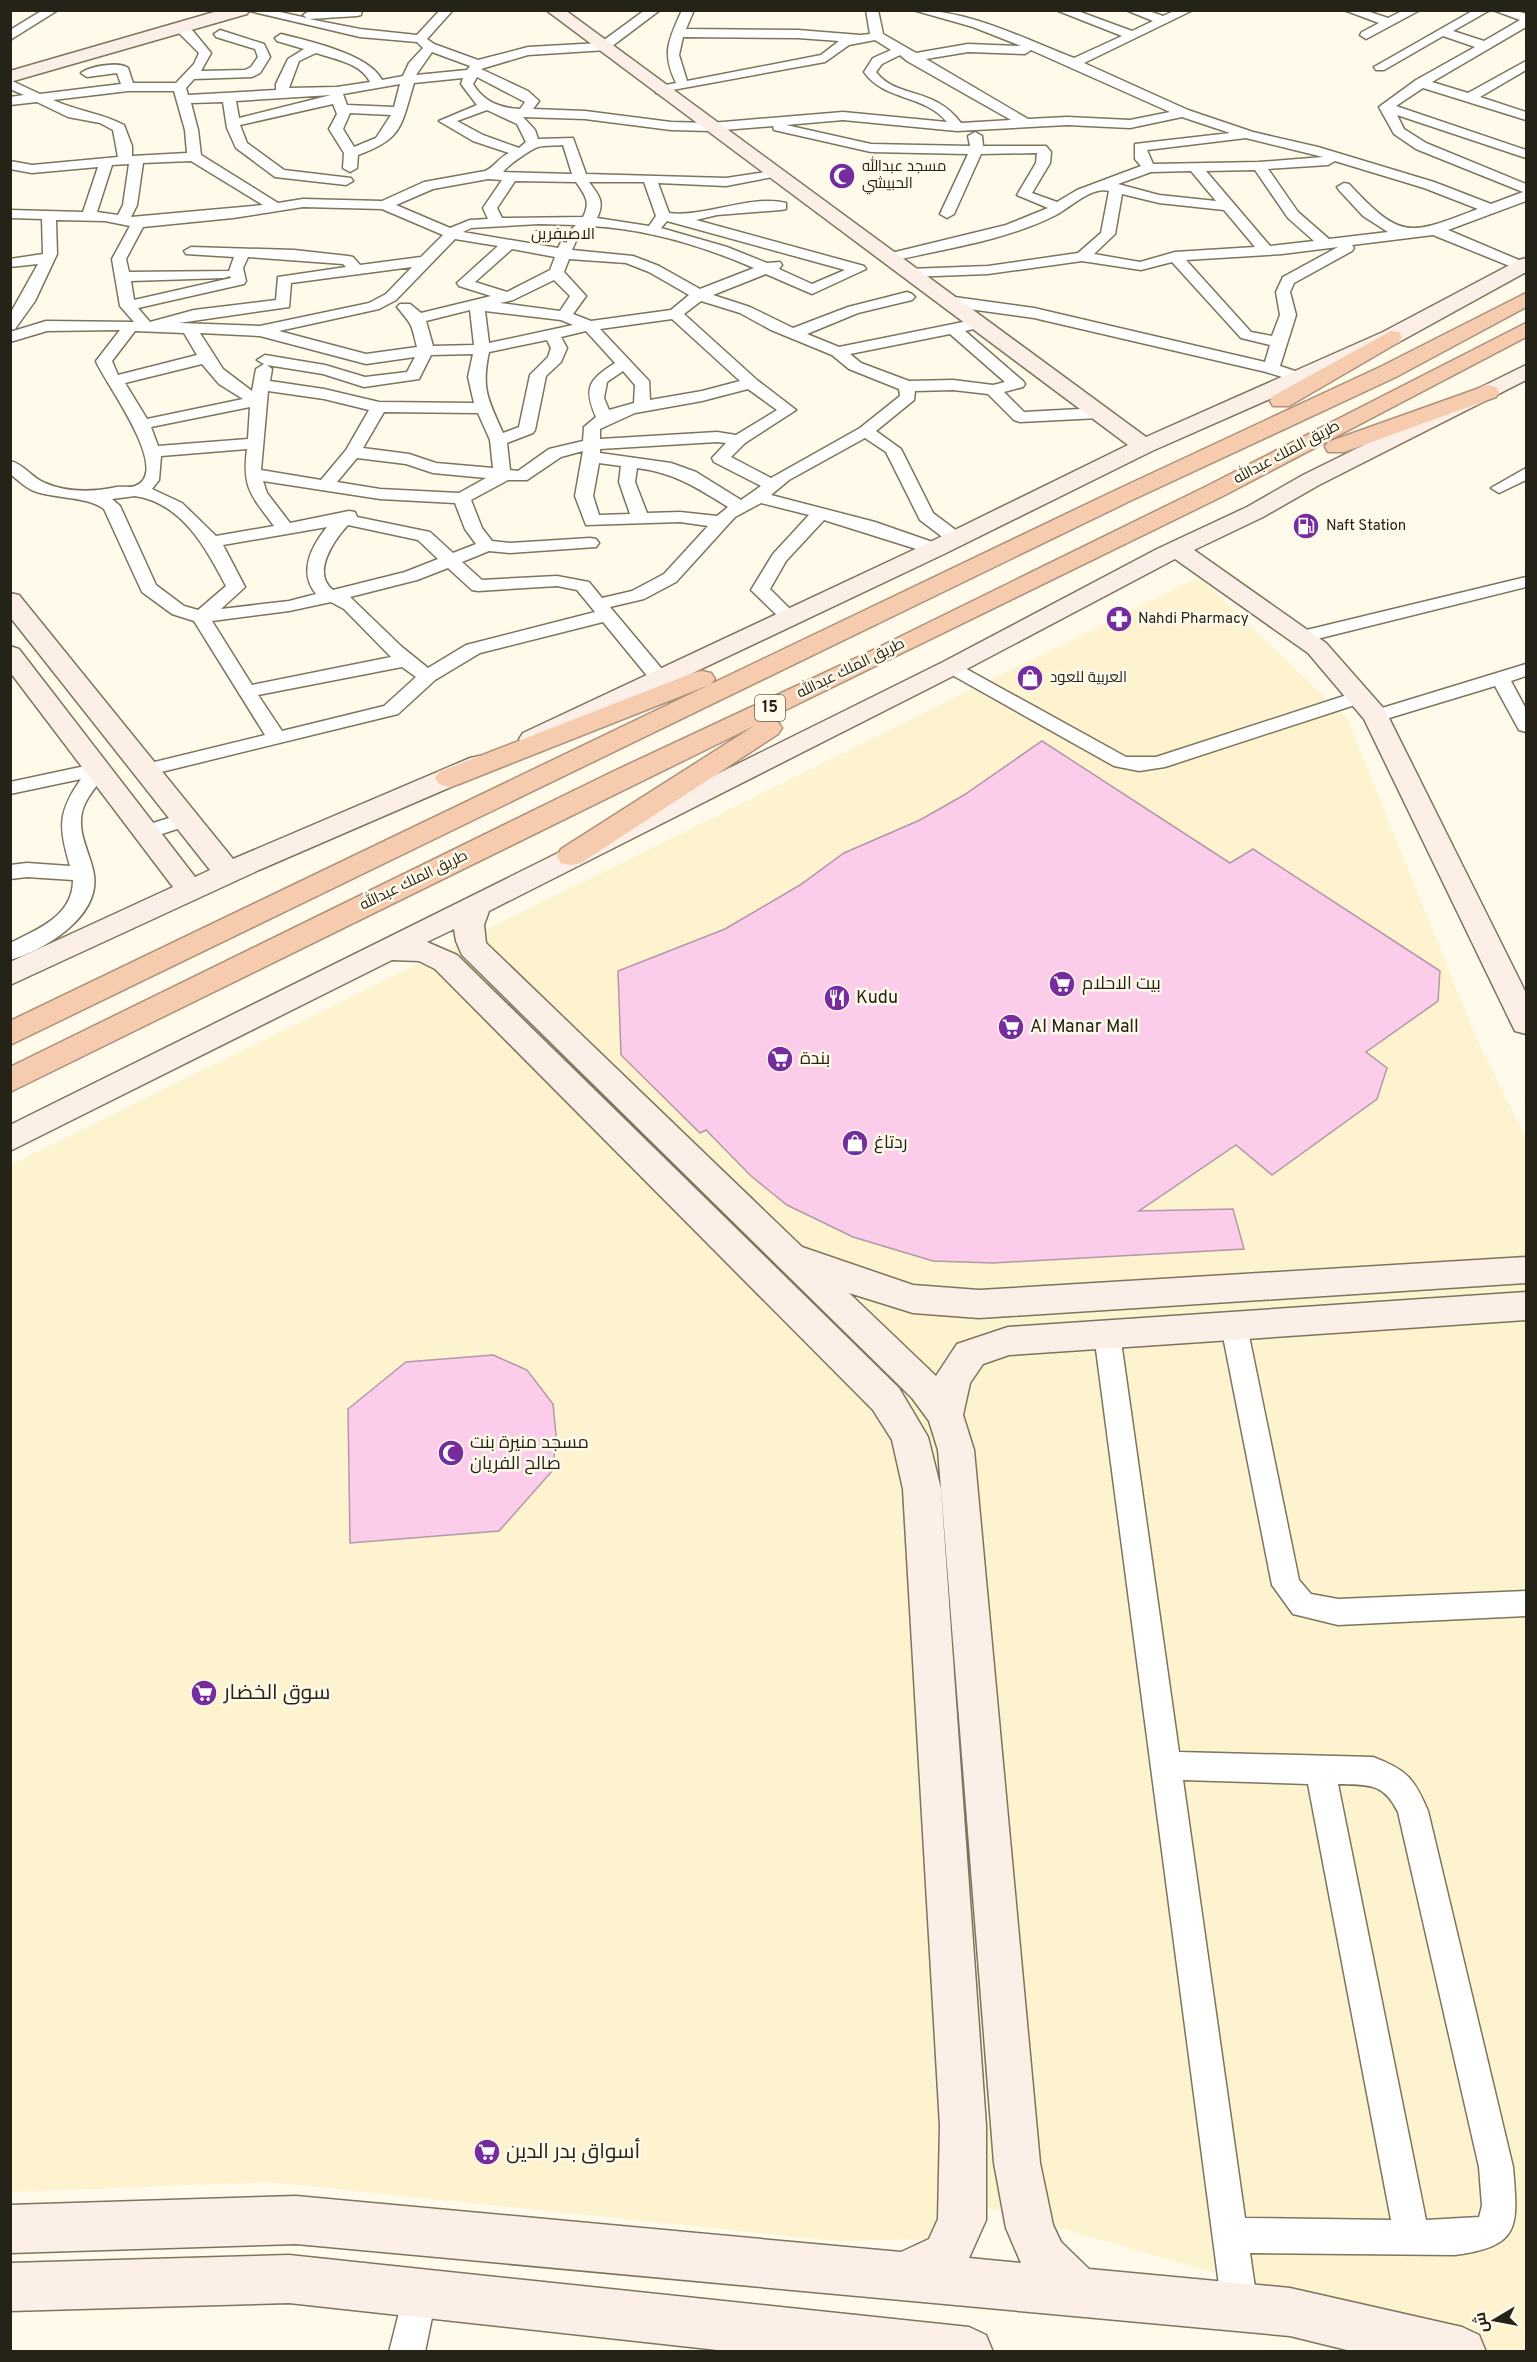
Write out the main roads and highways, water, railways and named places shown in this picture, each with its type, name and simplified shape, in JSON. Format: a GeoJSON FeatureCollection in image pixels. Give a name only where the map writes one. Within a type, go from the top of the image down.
{"type":"FeatureCollection","features":[{"type":"Feature","properties":{"kind":"highway","name":"طريق الملك عبدالله"},"geometry":{"type":"LineString","coordinates":[[10,1034],[947,583],[1122,496],[1388,372],[1527,299]]}},
{"type":"Feature","properties":{"kind":"highway","name":"طريق الملك عبدالله"},"geometry":{"type":"LineString","coordinates":[[10,1081],[622,778],[882,655],[1215,491],[1527,329]]}},
{"type":"Feature","properties":{"kind":"highway"},"geometry":{"type":"LineString","coordinates":[[1122,496],[1390,337]]}},
{"type":"Feature","properties":{"kind":"highway"},"geometry":{"type":"LineString","coordinates":[[1215,491],[1488,392]]}},
{"type":"Feature","properties":{"kind":"highway"},"geometry":{"type":"LineString","coordinates":[[448,778],[947,583]]}},
{"type":"Feature","properties":{"kind":"highway"},"geometry":{"type":"LineString","coordinates":[[571,856],[882,655]]}},
{"type":"Feature","properties":{"kind":"main road"},"geometry":{"type":"LineString","coordinates":[[10,67],[202,10]]}},
{"type":"Feature","properties":{"kind":"main road"},"geometry":{"type":"LineString","coordinates":[[10,76],[69,61],[240,10]]}},
{"type":"Feature","properties":{"kind":"main road"},"geometry":{"type":"LineString","coordinates":[[554,10],[1144,446]]}},
{"type":"Feature","properties":{"kind":"main road"},"geometry":{"type":"LineString","coordinates":[[10,83],[69,61]]}},
{"type":"Feature","properties":{"kind":"main road"},"geometry":{"type":"LineString","coordinates":[[10,975],[190,890],[448,778],[660,679],[1144,446],[1390,337],[1524,265]]}},
{"type":"Feature","properties":{"kind":"main road"},"geometry":{"type":"LineString","coordinates":[[10,1139],[952,667],[1176,549],[1255,512],[1311,480],[1527,372]]}},
{"type":"Feature","properties":{"kind":"main road"},"geometry":{"type":"LineString","coordinates":[[1176,549],[1317,648],[1368,706],[1527,1023]]}},
{"type":"Feature","properties":{"kind":"main road"},"geometry":{"type":"LineString","coordinates":[[10,600],[228,873]]}},
{"type":"Feature","properties":{"kind":"main road"},"geometry":{"type":"LineString","coordinates":[[14,663],[190,890]]}},
{"type":"Feature","properties":{"kind":"main road"},"geometry":{"type":"LineString","coordinates":[[478,904],[468,921],[467,934],[473,948],[925,1388],[945,1415],[956,1450],[1017,2163],[1030,2228],[1044,2259],[1078,2292]]}},
{"type":"Feature","properties":{"kind":"main road"},"geometry":{"type":"LineString","coordinates":[[390,950],[423,950],[446,962],[886,1399],[910,1437],[923,1501],[963,2126],[962,2220],[946,2256],[903,2276]]}},
{"type":"Feature","properties":{"kind":"main road"},"geometry":{"type":"LineString","coordinates":[[787,1254],[852,1280],[913,1299],[979,1304],[1527,1270]]}},
{"type":"Feature","properties":{"kind":"main road"},"geometry":{"type":"LineString","coordinates":[[945,1415],[953,1379],[970,1354],[1008,1341],[1527,1306]]}},
{"type":"Feature","properties":{"kind":"main road"},"geometry":{"type":"LineString","coordinates":[[10,2229],[297,2220],[1290,2312],[1462,2352]]}},
{"type":"Feature","properties":{"kind":"main road"},"geometry":{"type":"LineString","coordinates":[[10,2288],[289,2279],[969,2352]]}},
{"type":"Feature","properties":{"kind":"place","name":"مسجد عبدالله الحبيشي"},"geometry":{"type":"Point","coordinates":[842,176]}},
{"type":"Feature","properties":{"kind":"place","name":"Naft Station"},"geometry":{"type":"Point","coordinates":[1306,526]}},
{"type":"Feature","properties":{"kind":"place","name":"Nahdi Pharmacy"},"geometry":{"type":"Point","coordinates":[1119,619]}},
{"type":"Feature","properties":{"kind":"place","name":"العربية للعود"},"geometry":{"type":"Point","coordinates":[1030,678]}},
{"type":"Feature","properties":{"kind":"place","name":"بيت الاحلام"},"geometry":{"type":"Point","coordinates":[1062,984]}},
{"type":"Feature","properties":{"kind":"place","name":"Kudu"},"geometry":{"type":"Point","coordinates":[837,998]}},
{"type":"Feature","properties":{"kind":"place","name":"Al Manar Mall"},"geometry":{"type":"Point","coordinates":[1011,1027]}},
{"type":"Feature","properties":{"kind":"place","name":"بندة"},"geometry":{"type":"Point","coordinates":[780,1059]}},
{"type":"Feature","properties":{"kind":"place","name":"ردتاغ"},"geometry":{"type":"Point","coordinates":[855,1143]}},
{"type":"Feature","properties":{"kind":"place","name":"مسجد منيرة بنت صالح الفريان"},"geometry":{"type":"Point","coordinates":[451,1453]}},
{"type":"Feature","properties":{"kind":"place","name":"سوق الخضار"},"geometry":{"type":"Point","coordinates":[204,1693]}},
{"type":"Feature","properties":{"kind":"place","name":"أسواق بدر الدين"},"geometry":{"type":"Point","coordinates":[487,2152]}},
{"type":"Feature","properties":{"kind":"district","name":"الاصيفرين"},"geometry":{"type":"Point","coordinates":[563,235]}}]}
